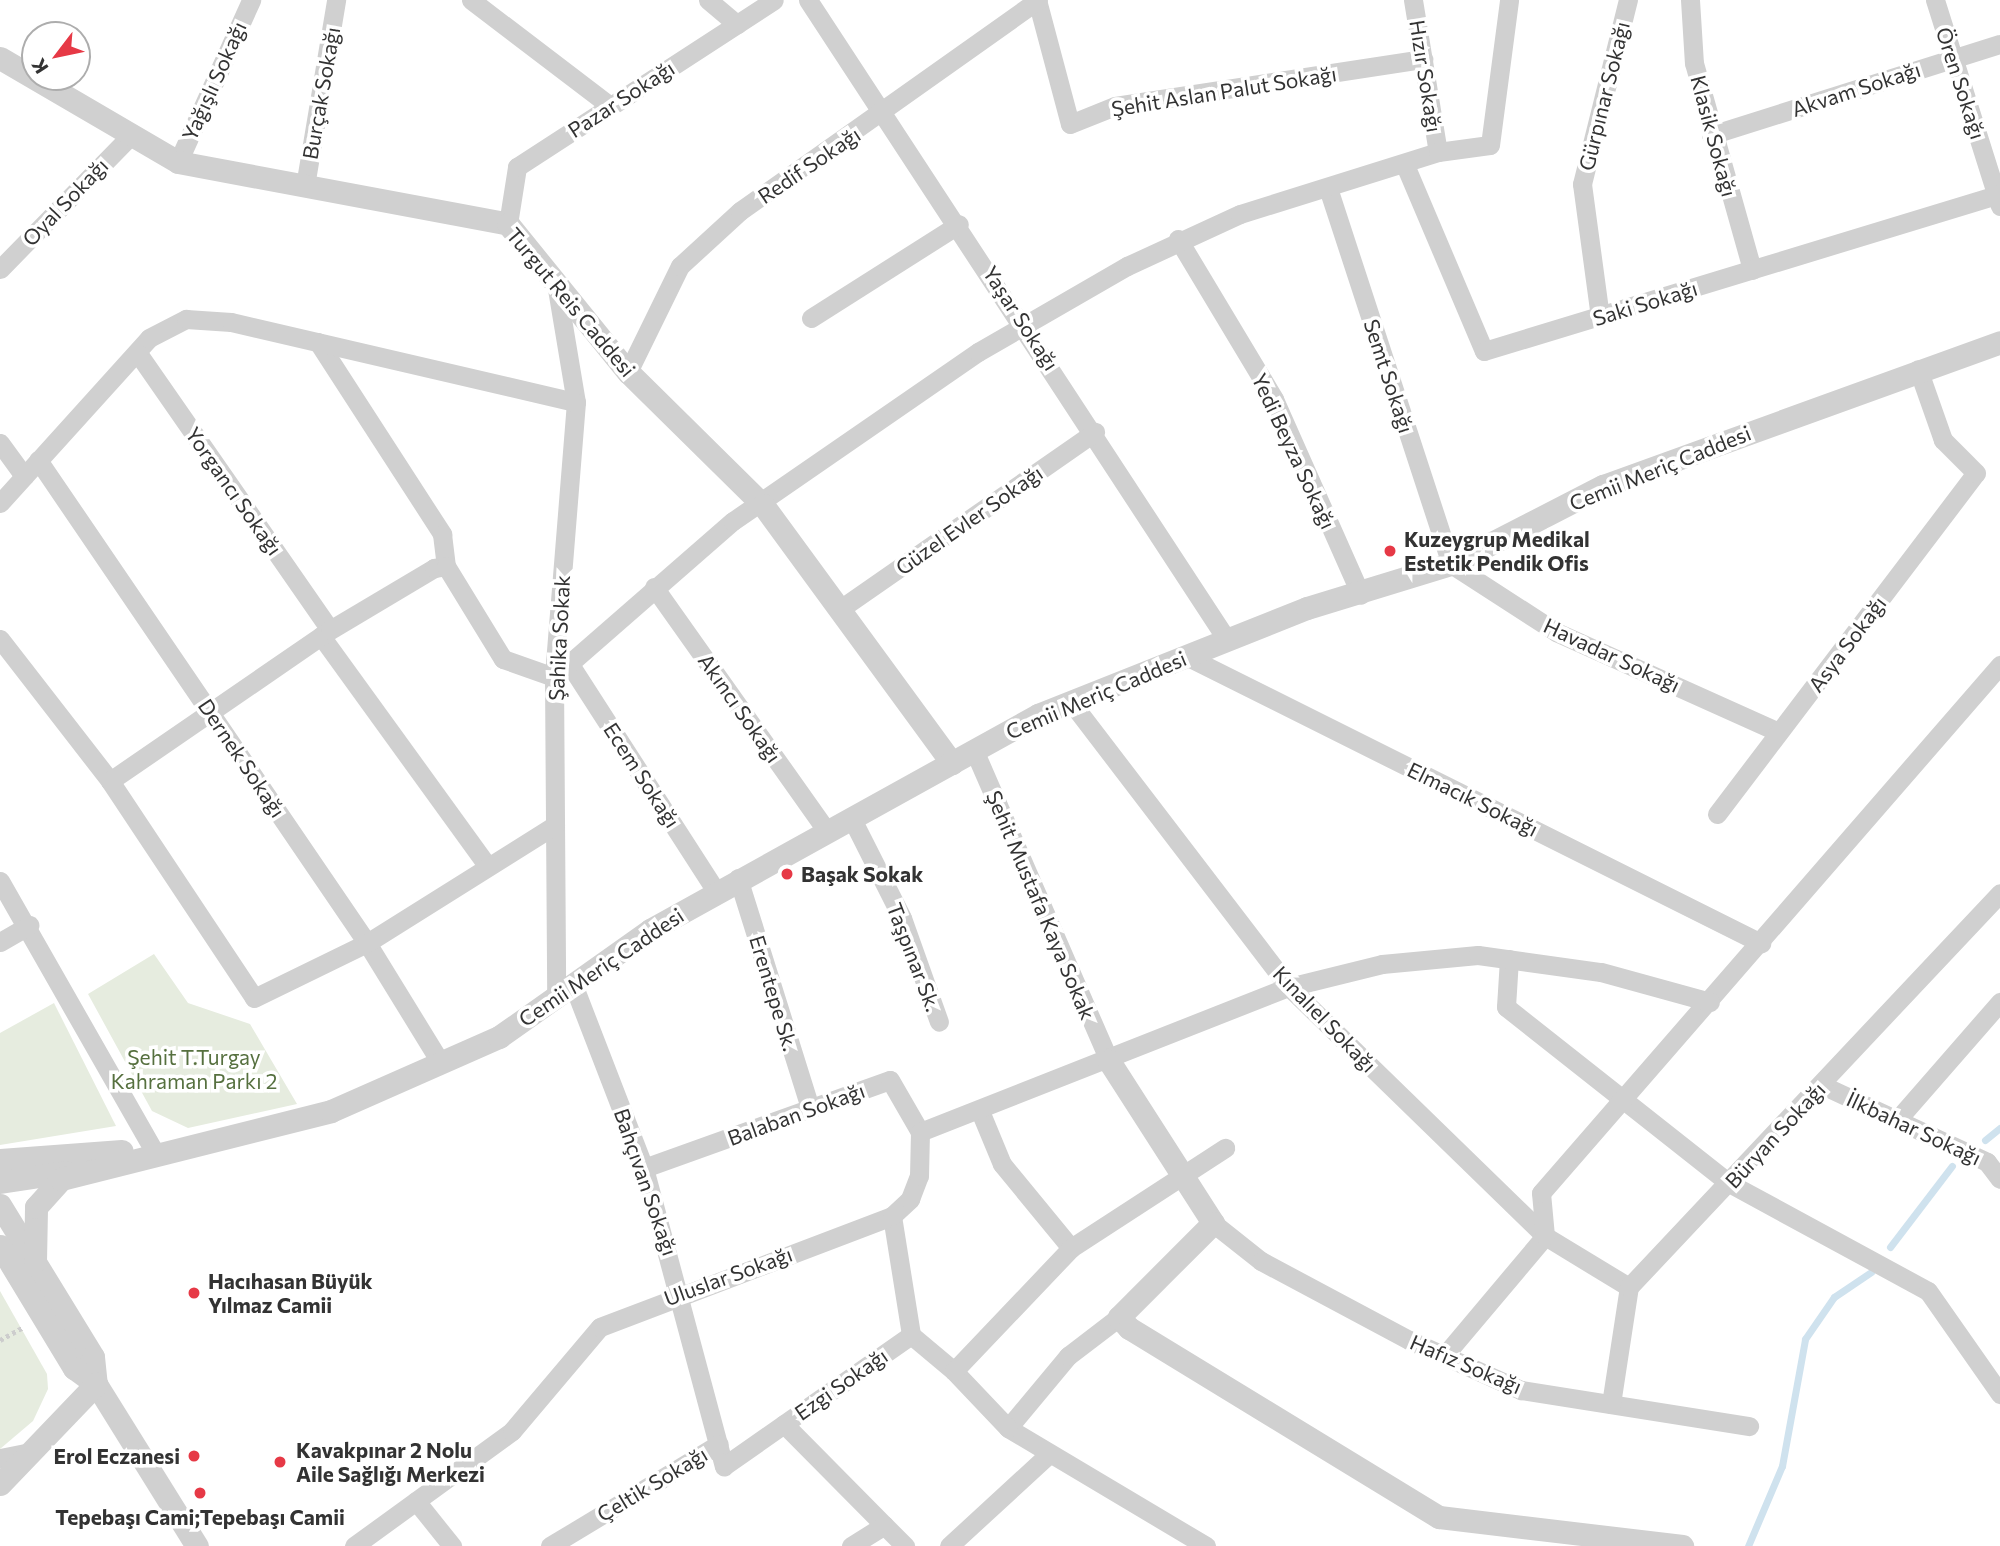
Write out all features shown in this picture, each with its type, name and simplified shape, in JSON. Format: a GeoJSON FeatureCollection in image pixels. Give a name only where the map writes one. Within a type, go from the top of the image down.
{"type":"FeatureCollection","features":[{"type":"Feature","properties":{"kind":"street","name":"Yağışlı Sokağı"},"geometry":{"type":"LineString","coordinates":[[178,162],[251,0]]}},
{"type":"Feature","properties":{"kind":"street","name":"Burçak Sokağı"},"geometry":{"type":"LineString","coordinates":[[305,186],[336,0]]}},
{"type":"Feature","properties":{"kind":"street"},"geometry":{"type":"LineString","coordinates":[[471,0],[610,106]]}},
{"type":"Feature","properties":{"kind":"street"},"geometry":{"type":"LineString","coordinates":[[708,0],[737,24]]}},
{"type":"Feature","properties":{"kind":"street","name":"Pazar Sokağı"},"geometry":{"type":"LineString","coordinates":[[508,224],[517,167],[774,0]]}},
{"type":"Feature","properties":{"kind":"street","name":"Yaşar Sokağı"},"geometry":{"type":"LineString","coordinates":[[808,0],[1028,327],[1227,639]]}},
{"type":"Feature","properties":{"kind":"street","name":"Redif Sokağı"},"geometry":{"type":"LineString","coordinates":[[628,372],[680,266],[740,211],[885,114],[1038,0]]}},
{"type":"Feature","properties":{"kind":"street","name":"Şehit Aslan Palut Sokağı"},"geometry":{"type":"LineString","coordinates":[[1038,0],[1070,124],[1115,106],[1423,59]]}},
{"type":"Feature","properties":{"kind":"street","name":"Hızır Sokağı"},"geometry":{"type":"LineString","coordinates":[[1413,0],[1438,152]]}},
{"type":"Feature","properties":{"kind":"street"},"geometry":{"type":"LineString","coordinates":[[318,342],[442,534],[446,566],[503,659],[554,677],[567,660],[733,521],[763,505],[978,352],[1028,327],[1178,239],[1438,152],[1490,145],[1509,0]]}},
{"type":"Feature","properties":{"kind":"street","name":"Gürpınar Sokağı"},"geometry":{"type":"LineString","coordinates":[[1600,317],[1582,184],[1628,0]]}},
{"type":"Feature","properties":{"kind":"street","name":"Klasik Sokağı"},"geometry":{"type":"LineString","coordinates":[[1690,0],[1694,63],[1752,270]]}},
{"type":"Feature","properties":{"kind":"street","name":"Ören Sokağı"},"geometry":{"type":"LineString","coordinates":[[1934,0],[1999,199]]}},
{"type":"Feature","properties":{"kind":"street","name":"Akvam Sokağı"},"geometry":{"type":"LineString","coordinates":[[1712,135],[2000,44]]}},
{"type":"Feature","properties":{"kind":"street","name":"Turgut Reis Caddesi"},"geometry":{"type":"LineString","coordinates":[[0,58],[178,162],[508,224],[628,372],[763,505],[843,607],[952,763]]}},
{"type":"Feature","properties":{"kind":"street","name":"Oyal Sokağı"},"geometry":{"type":"LineString","coordinates":[[0,269],[131,135]]}},
{"type":"Feature","properties":{"kind":"street","name":"Saki Sokağı"},"geometry":{"type":"LineString","coordinates":[[1405,165],[1484,351],[1999,199]]}},
{"type":"Feature","properties":{"kind":"street","name":"Semt Sokağı"},"geometry":{"type":"LineString","coordinates":[[1328,188],[1451,564]]}},
{"type":"Feature","properties":{"kind":"street"},"geometry":{"type":"LineString","coordinates":[[811,318],[959,225]]}},
{"type":"Feature","properties":{"kind":"street","name":"Yedi Beyza Sokağı"},"geometry":{"type":"LineString","coordinates":[[1178,239],[1274,399],[1361,595]]}},
{"type":"Feature","properties":{"kind":"street","name":"Şahika Sokak"},"geometry":{"type":"LineString","coordinates":[[556,283],[576,402],[554,677],[555,825],[565,990]]}},
{"type":"Feature","properties":{"kind":"street"},"geometry":{"type":"LineString","coordinates":[[0,503],[137,352],[186,319],[231,321],[576,402]]}},
{"type":"Feature","properties":{"kind":"street","name":"Cemii Meriç Caddesi"},"geometry":{"type":"LineString","coordinates":[[153,1151],[331,1111],[439,1060],[499,1037],[565,990],[738,878],[974,750],[1071,702],[1227,639],[1451,564],[1603,486],[2000,341]]}},
{"type":"Feature","properties":{"kind":"street","name":"Yorgancı Sokağı"},"geometry":{"type":"LineString","coordinates":[[137,352],[487,866]]}},
{"type":"Feature","properties":{"kind":"street","name":"Asya Sokağı"},"geometry":{"type":"LineString","coordinates":[[1717,814],[1976,473],[1943,440],[1918,369]]}},
{"type":"Feature","properties":{"kind":"street","name":"Güzel Evler Sokağı"},"geometry":{"type":"LineString","coordinates":[[843,607],[1095,432]]}},
{"type":"Feature","properties":{"kind":"street"},"geometry":{"type":"LineString","coordinates":[[0,443],[24,476]]}},
{"type":"Feature","properties":{"kind":"street","name":"Dernek Sokağı"},"geometry":{"type":"LineString","coordinates":[[38,460],[367,943],[439,1060]]}},
{"type":"Feature","properties":{"kind":"street","name":"Havadar Sokağı"},"geometry":{"type":"LineString","coordinates":[[1451,564],[1556,632],[1779,732]]}},
{"type":"Feature","properties":{"kind":"street"},"geometry":{"type":"LineString","coordinates":[[110,781],[326,633],[446,566]]}},
{"type":"Feature","properties":{"kind":"street","name":"Akıncı Sokağı"},"geometry":{"type":"LineString","coordinates":[[654,587],[826,830]]}},
{"type":"Feature","properties":{"kind":"street"},"geometry":{"type":"LineString","coordinates":[[0,639],[110,781],[254,998],[367,943],[555,825]]}},
{"type":"Feature","properties":{"kind":"street","name":"Elmacık Sokağı"},"geometry":{"type":"LineString","coordinates":[[1186,656],[1761,943]]}},
{"type":"Feature","properties":{"kind":"street","name":"Ecem Sokağı"},"geometry":{"type":"LineString","coordinates":[[567,660],[716,891]]}},
{"type":"Feature","properties":{"kind":"street"},"geometry":{"type":"LineString","coordinates":[[1444,1356],[1545,1236],[1541,1193],[2000,666]]}},
{"type":"Feature","properties":{"kind":"street","name":"Kınalıel Sokağı"},"geometry":{"type":"LineString","coordinates":[[1071,702],[1289,987],[1545,1236],[1629,1287]]}},
{"type":"Feature","properties":{"kind":"street","name":"Şehit Mustafa Kaya Sokak"},"geometry":{"type":"LineString","coordinates":[[974,750],[1109,1061]]}},
{"type":"Feature","properties":{"kind":"street","name":"Taşpınar Sk."},"geometry":{"type":"LineString","coordinates":[[850,817],[902,918],[939,1022]]}},
{"type":"Feature","properties":{"kind":"street","name":"Erentepe Sk."},"geometry":{"type":"LineString","coordinates":[[738,878],[810,1108]]}},
{"type":"Feature","properties":{"kind":"street"},"geometry":{"type":"LineString","coordinates":[[0,881],[29,925],[153,1151]]}},
{"type":"Feature","properties":{"kind":"street","name":"Büryan Sokağı"},"geometry":{"type":"LineString","coordinates":[[1629,1287],[2000,894]]}},
{"type":"Feature","properties":{"kind":"street"},"geometry":{"type":"LineString","coordinates":[[0,942],[29,925]]}},
{"type":"Feature","properties":{"kind":"street"},"geometry":{"type":"LineString","coordinates":[[920,1132],[1109,1061],[1289,987],[1382,964],[1478,955],[1601,972],[1710,1002]]}},
{"type":"Feature","properties":{"kind":"street"},"geometry":{"type":"LineString","coordinates":[[1509,959],[1506,1007],[1620,1103],[1729,1183],[1928,1291],[2000,1394]]}},
{"type":"Feature","properties":{"kind":"street","name":"Bahçıvan Sokağı"},"geometry":{"type":"LineString","coordinates":[[565,990],[644,1168],[682,1291],[724,1466]]}},
{"type":"Feature","properties":{"kind":"street"},"geometry":{"type":"LineString","coordinates":[[1897,1120],[2000,1002]]}},
{"type":"Feature","properties":{"kind":"street"},"geometry":{"type":"LineString","coordinates":[[1008,1428],[1068,1356],[1119,1317],[1213,1223],[1109,1061]]}},
{"type":"Feature","properties":{"kind":"street","name":"Balaban Sokağı"},"geometry":{"type":"LineString","coordinates":[[644,1168],[890,1080],[920,1132]]}},
{"type":"Feature","properties":{"kind":"street","name":"İlkbahar Sokağı"},"geometry":{"type":"LineString","coordinates":[[1822,1084],[1998,1171]]}},
{"type":"Feature","properties":{"kind":"street"},"geometry":{"type":"LineString","coordinates":[[980,1111],[1002,1164],[1071,1248]]}},
{"type":"Feature","properties":{"kind":"street","name":"Uluslar Sokağı"},"geometry":{"type":"LineString","coordinates":[[354,1546],[512,1431],[600,1327],[682,1291],[892,1216],[911,1199],[919,1176],[920,1132]]}},
{"type":"Feature","properties":{"kind":"street"},"geometry":{"type":"LineString","coordinates":[[954,1371],[1071,1248],[1225,1148]]}},
{"type":"Feature","properties":{"kind":"street"},"geometry":{"type":"LineString","coordinates":[[0,1160],[153,1151]]}},
{"type":"Feature","properties":{"kind":"street"},"geometry":{"type":"LineString","coordinates":[[35,1261],[40,1197],[61,1179],[153,1151]]}},
{"type":"Feature","properties":{"kind":"street"},"geometry":{"type":"LineString","coordinates":[[0,1176],[17,1164],[50,1156]]}},
{"type":"Feature","properties":{"kind":"street"},"geometry":{"type":"LineString","coordinates":[[0,1182],[100,1167]]}},
{"type":"Feature","properties":{"kind":"street"},"geometry":{"type":"LineString","coordinates":[[0,1205],[93,1357],[96,1384]]}},
{"type":"Feature","properties":{"kind":"street"},"geometry":{"type":"LineString","coordinates":[[892,1216],[911,1335],[954,1371],[1008,1428],[1048,1455],[1206,1546]]}},
{"type":"Feature","properties":{"kind":"street","name":"Hafız Sokağı"},"geometry":{"type":"LineString","coordinates":[[1213,1223],[1261,1261],[1444,1356],[1521,1390],[1749,1426]]}},
{"type":"Feature","properties":{"kind":"street"},"geometry":{"type":"LineString","coordinates":[[0,1246],[74,1368],[96,1384],[197,1546]]}},
{"type":"Feature","properties":{"kind":"street"},"geometry":{"type":"LineString","coordinates":[[1611,1404],[1629,1287]]}},
{"type":"Feature","properties":{"kind":"street"},"geometry":{"type":"LineString","coordinates":[[1119,1317],[1439,1517],[1682,1546]]}},
{"type":"Feature","properties":{"kind":"street","name":"Ezgi Sokağı"},"geometry":{"type":"LineString","coordinates":[[724,1466],[911,1335]]}},
{"type":"Feature","properties":{"kind":"street"},"geometry":{"type":"LineString","coordinates":[[0,1484],[96,1384]]}},
{"type":"Feature","properties":{"kind":"street"},"geometry":{"type":"LineString","coordinates":[[784,1424],[905,1546]]}},
{"type":"Feature","properties":{"kind":"street","name":"Çeltik Sokağı"},"geometry":{"type":"LineString","coordinates":[[550,1546],[719,1444]]}},
{"type":"Feature","properties":{"kind":"street"},"geometry":{"type":"LineString","coordinates":[[0,1458],[31,1451]]}},
{"type":"Feature","properties":{"kind":"street"},"geometry":{"type":"LineString","coordinates":[[949,1546],[1048,1455]]}},
{"type":"Feature","properties":{"kind":"street"},"geometry":{"type":"LineString","coordinates":[[416,1501],[452,1546]]}},
{"type":"Feature","properties":{"kind":"street"},"geometry":{"type":"LineString","coordinates":[[851,1546],[884,1525]]}},
{"type":"Feature","properties":{"kind":"green space","name":"Şehit T.Turgay Kahraman Parkı 2"},"geometry":{"type":"Polygon","coordinates":[[[154,954],[188,1003],[250,1024],[297,1104],[188,1128],[152,1111],[88,994],[154,954]]]}},
{"type":"Feature","properties":{"kind":"green space"},"geometry":{"type":"Polygon","coordinates":[[[54,1003],[116,1126],[0,1145],[0,1033],[54,1003]]]}},
{"type":"Feature","properties":{"kind":"green space"},"geometry":{"type":"Polygon","coordinates":[[[0,1291],[47,1374],[48,1389],[33,1421],[0,1449],[0,1291]]]}},
{"type":"Feature","properties":{"kind":"waterway"},"geometry":{"type":"LineString","coordinates":[[1985,1140],[2000,1128]]}},
{"type":"Feature","properties":{"kind":"waterway"},"geometry":{"type":"LineString","coordinates":[[1890,1247],[1952,1166]]}},
{"type":"Feature","properties":{"kind":"waterway"},"geometry":{"type":"LineString","coordinates":[[1748,1546],[1782,1466],[1805,1339],[1834,1297],[1871,1272]]}},
{"type":"Feature","properties":{"kind":"place","name":"Kuzeygrup Medikal Estetik Pendik Ofis"},"geometry":{"type":"Point","coordinates":[1390,551]}},
{"type":"Feature","properties":{"kind":"place","name":"Başak Sokak"},"geometry":{"type":"Point","coordinates":[787,874]}},
{"type":"Feature","properties":{"kind":"place","name":"Hacıhasan Büyük Yılmaz Camii"},"geometry":{"type":"Point","coordinates":[194,1293]}},
{"type":"Feature","properties":{"kind":"place","name":"Erol Eczanesi"},"geometry":{"type":"Point","coordinates":[194,1456]}},
{"type":"Feature","properties":{"kind":"place","name":"Kavakpınar 2 Nolu Aile Sağlığı Merkezi"},"geometry":{"type":"Point","coordinates":[280,1462]}},
{"type":"Feature","properties":{"kind":"place","name":"Tepebaşı Cami;Tepebaşı Camii"},"geometry":{"type":"Point","coordinates":[200,1493]}}]}
